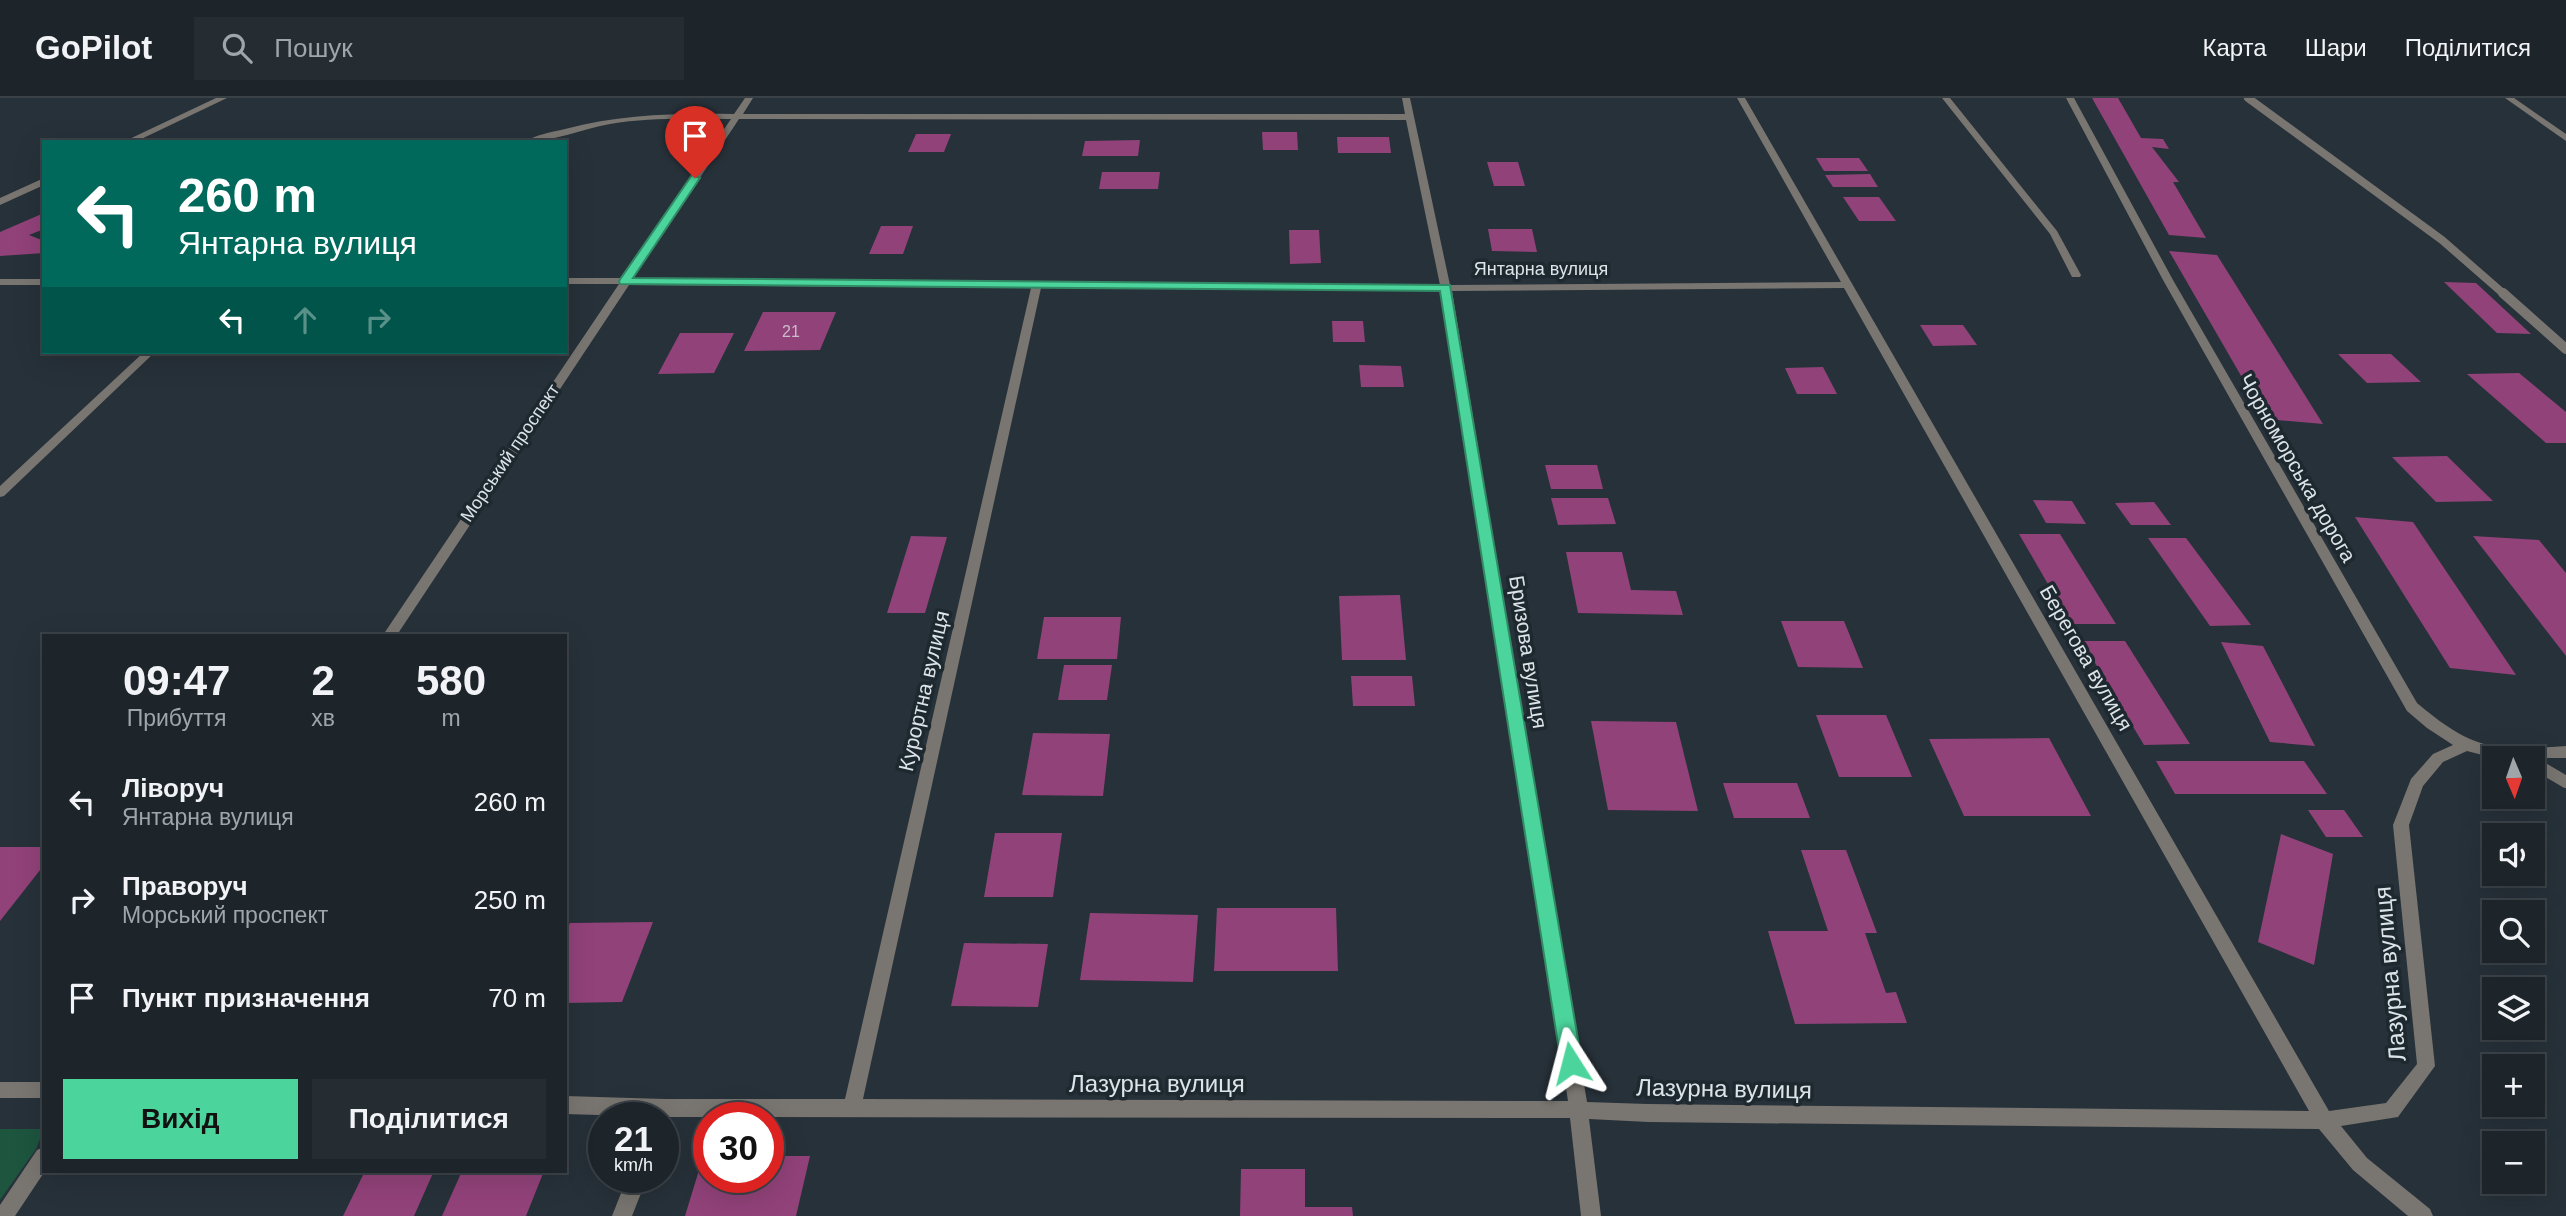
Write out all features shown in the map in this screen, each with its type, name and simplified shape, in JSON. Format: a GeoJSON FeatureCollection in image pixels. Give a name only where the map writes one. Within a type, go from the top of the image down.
{"type":"FeatureCollection","features":[{"type":"Feature","properties":{"kind":"street"},"geometry":{"type":"LineString","coordinates":[[131,140],[223,98]]}},
{"type":"Feature","properties":{"kind":"street","name":"Морський проспект"},"geometry":{"type":"LineString","coordinates":[[391,634],[749,98]]}},
{"type":"Feature","properties":{"kind":"street","name":"Бризова вулиця"},"geometry":{"type":"LineString","coordinates":[[1406,98],[1446,288],[1579,1110],[1591,1216]]}},
{"type":"Feature","properties":{"kind":"street","name":"Берегова вулиця"},"geometry":{"type":"LineString","coordinates":[[1741,98],[2325,1120],[2360,1164],[2423,1216]]}},
{"type":"Feature","properties":{"kind":"street"},"geometry":{"type":"LineString","coordinates":[[1946,98],[2054,233],[2076,275]]}},
{"type":"Feature","properties":{"kind":"street","name":"Чорноморська дорога"},"geometry":{"type":"LineString","coordinates":[[2070,98],[2168,280],[2412,707],[2437,730],[2465,746],[2482,751]]}},
{"type":"Feature","properties":{"kind":"street"},"geometry":{"type":"LineString","coordinates":[[2513,99],[2566,138]]}},
{"type":"Feature","properties":{"kind":"street"},"geometry":{"type":"LineString","coordinates":[[534,140],[578,126],[622,118],[738,115],[1408,117]]}},
{"type":"Feature","properties":{"kind":"street"},"geometry":{"type":"LineString","coordinates":[[0,202],[42,182]]}},
{"type":"Feature","properties":{"kind":"street","name":"Янтарна вулиця"},"geometry":{"type":"LineString","coordinates":[[567,281],[1446,288],[1846,285]]}},
{"type":"Feature","properties":{"kind":"street"},"geometry":{"type":"LineString","coordinates":[[0,282],[42,282]]}},
{"type":"Feature","properties":{"kind":"street","name":"Курортна вулиця"},"geometry":{"type":"LineString","coordinates":[[852,1108],[1037,284]]}},
{"type":"Feature","properties":{"kind":"street"},"geometry":{"type":"LineString","coordinates":[[0,493],[148,354]]}},
{"type":"Feature","properties":{"kind":"street","name":"Лазурна вулиця"},"geometry":{"type":"LineString","coordinates":[[679,1113],[852,1108],[1579,1110],[2325,1120],[2391,1111],[2426,1066],[2401,825],[2416,783],[2438,758],[2465,746]]}},
{"type":"Feature","properties":{"kind":"street","name":"Чорноморська дорога"},"geometry":{"type":"LineString","coordinates":[[2545,754],[2566,752]]}},
{"type":"Feature","properties":{"kind":"street"},"geometry":{"type":"LineString","coordinates":[[0,1090],[42,1090]]}},
{"type":"Feature","properties":{"kind":"street","name":"Лазурна вулиця"},"geometry":{"type":"LineString","coordinates":[[567,1105],[588,1107]]}},
{"type":"Feature","properties":{"kind":"street"},"geometry":{"type":"LineString","coordinates":[[4,1216],[42,1159]]}},
{"type":"Feature","properties":{"kind":"street"},"geometry":{"type":"LineString","coordinates":[[622,1216],[631,1193]]}},
{"type":"Feature","properties":{"kind":"lane"},"geometry":{"type":"LineString","coordinates":[[2248,98],[2442,240],[2566,349]]}},
{"type":"Feature","properties":{"kind":"lane"},"geometry":{"type":"LineString","coordinates":[[2545,770],[2566,782]]}},
{"type":"Feature","properties":{"kind":"green space"},"geometry":{"type":"Polygon","coordinates":[[[0,1129],[42,1129],[36,1149],[0,1200],[0,1129]]]}},
{"type":"Feature","properties":{"kind":"building"},"geometry":{"type":"Polygon","coordinates":[[[2092,98],[2118,98],[2141,138],[2163,139],[2169,149],[2152,147],[2179,182],[2173,182],[2206,238],[2169,235],[2092,98]]]}},
{"type":"Feature","properties":{"kind":"building"},"geometry":{"type":"Polygon","coordinates":[[[1262,132],[1297,132],[1298,150],[1263,150],[1262,132]]]}},
{"type":"Feature","properties":{"kind":"building"},"geometry":{"type":"Polygon","coordinates":[[[916,134],[951,134],[944,152],[908,152],[916,134]]]}},
{"type":"Feature","properties":{"kind":"building"},"geometry":{"type":"Polygon","coordinates":[[[1337,137],[1389,137],[1391,153],[1338,153],[1337,137]]]}},
{"type":"Feature","properties":{"kind":"building"},"geometry":{"type":"Polygon","coordinates":[[[1140,140],[1138,156],[1082,156],[1085,141],[1140,140]]]}},
{"type":"Feature","properties":{"kind":"building"},"geometry":{"type":"Polygon","coordinates":[[[1816,158],[1859,158],[1868,171],[1824,171],[1816,158]]]}},
{"type":"Feature","properties":{"kind":"building"},"geometry":{"type":"Polygon","coordinates":[[[1487,162],[1518,162],[1525,186],[1494,186],[1487,162]]]}},
{"type":"Feature","properties":{"kind":"building"},"geometry":{"type":"Polygon","coordinates":[[[1102,172],[1160,172],[1158,189],[1099,189],[1102,172]]]}},
{"type":"Feature","properties":{"kind":"building"},"geometry":{"type":"Polygon","coordinates":[[[1870,174],[1878,187],[1833,187],[1825,175],[1870,174]]]}},
{"type":"Feature","properties":{"kind":"building"},"geometry":{"type":"Polygon","coordinates":[[[1843,197],[1879,197],[1896,221],[1859,221],[1843,197]]]}},
{"type":"Feature","properties":{"kind":"building"},"geometry":{"type":"Polygon","coordinates":[[[42,214],[42,230],[29,235],[42,240],[42,253],[0,256],[0,232],[42,214]]]}},
{"type":"Feature","properties":{"kind":"building"},"geometry":{"type":"Polygon","coordinates":[[[881,226],[913,226],[903,254],[869,254],[881,226]]]}},
{"type":"Feature","properties":{"kind":"building"},"geometry":{"type":"Polygon","coordinates":[[[1488,229],[1532,229],[1537,252],[1492,251],[1488,229]]]}},
{"type":"Feature","properties":{"kind":"building"},"geometry":{"type":"Polygon","coordinates":[[[1289,230],[1319,230],[1321,263],[1290,264],[1289,230]]]}},
{"type":"Feature","properties":{"kind":"building"},"geometry":{"type":"Polygon","coordinates":[[[2169,251],[2217,255],[2323,424],[2266,419],[2169,251]]]}},
{"type":"Feature","properties":{"kind":"building"},"geometry":{"type":"Polygon","coordinates":[[[2444,282],[2476,283],[2531,334],[2497,333],[2444,282]]]}},
{"type":"Feature","properties":{"kind":"building"},"geometry":{"type":"Polygon","coordinates":[[[763,312],[836,312],[820,350],[744,351],[763,312]]]}},
{"type":"Feature","properties":{"kind":"building"},"geometry":{"type":"Polygon","coordinates":[[[1332,321],[1363,321],[1365,342],[1333,342],[1332,321]]]}},
{"type":"Feature","properties":{"kind":"building"},"geometry":{"type":"Polygon","coordinates":[[[1920,325],[1963,325],[1977,345],[1933,346],[1920,325]]]}},
{"type":"Feature","properties":{"kind":"building"},"geometry":{"type":"Polygon","coordinates":[[[680,333],[734,333],[714,373],[658,374],[680,333]]]}},
{"type":"Feature","properties":{"kind":"building"},"geometry":{"type":"Polygon","coordinates":[[[2338,354],[2391,354],[2421,382],[2367,383],[2338,354]]]}},
{"type":"Feature","properties":{"kind":"building"},"geometry":{"type":"Polygon","coordinates":[[[1359,365],[1401,366],[1404,387],[1361,387],[1359,365]]]}},
{"type":"Feature","properties":{"kind":"building"},"geometry":{"type":"Polygon","coordinates":[[[1823,367],[1837,394],[1797,394],[1785,368],[1823,367]]]}},
{"type":"Feature","properties":{"kind":"building"},"geometry":{"type":"Polygon","coordinates":[[[2519,373],[2566,412],[2566,443],[2546,443],[2467,374],[2519,373]]]}},
{"type":"Feature","properties":{"kind":"building"},"geometry":{"type":"Polygon","coordinates":[[[2447,456],[2493,501],[2436,502],[2392,457],[2447,456]]]}},
{"type":"Feature","properties":{"kind":"building"},"geometry":{"type":"Polygon","coordinates":[[[1545,465],[1597,465],[1603,489],[1551,489],[1545,465]]]}},
{"type":"Feature","properties":{"kind":"building"},"geometry":{"type":"Polygon","coordinates":[[[1551,498],[1608,498],[1616,524],[1558,525],[1551,498]]]}},
{"type":"Feature","properties":{"kind":"building"},"geometry":{"type":"Polygon","coordinates":[[[2033,500],[2072,501],[2086,524],[2046,523],[2033,500]]]}},
{"type":"Feature","properties":{"kind":"building"},"geometry":{"type":"Polygon","coordinates":[[[2154,502],[2171,525],[2131,525],[2115,503],[2154,502]]]}},
{"type":"Feature","properties":{"kind":"building"},"geometry":{"type":"Polygon","coordinates":[[[2355,517],[2413,522],[2516,675],[2450,668],[2355,517]]]}},
{"type":"Feature","properties":{"kind":"building"},"geometry":{"type":"Polygon","coordinates":[[[2019,534],[2060,534],[2116,624],[2071,624],[2019,534]]]}},
{"type":"Feature","properties":{"kind":"building"},"geometry":{"type":"Polygon","coordinates":[[[911,536],[947,537],[925,613],[887,613],[911,536]]]}},
{"type":"Feature","properties":{"kind":"building"},"geometry":{"type":"Polygon","coordinates":[[[2473,536],[2539,540],[2566,573],[2566,656],[2473,536]]]}},
{"type":"Feature","properties":{"kind":"building"},"geometry":{"type":"Polygon","coordinates":[[[2148,538],[2186,538],[2251,625],[2210,626],[2148,538]]]}},
{"type":"Feature","properties":{"kind":"building"},"geometry":{"type":"Polygon","coordinates":[[[1566,552],[1622,552],[1631,590],[1676,591],[1683,615],[1578,613],[1566,552]]]}},
{"type":"Feature","properties":{"kind":"building"},"geometry":{"type":"Polygon","coordinates":[[[1400,595],[1406,660],[1342,660],[1339,596],[1400,595]]]}},
{"type":"Feature","properties":{"kind":"building"},"geometry":{"type":"Polygon","coordinates":[[[1044,617],[1121,617],[1117,659],[1037,659],[1044,617]]]}},
{"type":"Feature","properties":{"kind":"building"},"geometry":{"type":"Polygon","coordinates":[[[1781,621],[1844,621],[1863,668],[1798,667],[1781,621]]]}},
{"type":"Feature","properties":{"kind":"building"},"geometry":{"type":"Polygon","coordinates":[[[2082,641],[2125,641],[2190,744],[2144,745],[2082,641]]]}},
{"type":"Feature","properties":{"kind":"building"},"geometry":{"type":"Polygon","coordinates":[[[2221,642],[2263,646],[2315,746],[2270,742],[2221,642]]]}},
{"type":"Feature","properties":{"kind":"building"},"geometry":{"type":"Polygon","coordinates":[[[1064,665],[1112,665],[1107,700],[1058,700],[1064,665]]]}},
{"type":"Feature","properties":{"kind":"building"},"geometry":{"type":"Polygon","coordinates":[[[1351,676],[1412,676],[1415,706],[1353,706],[1351,676]]]}},
{"type":"Feature","properties":{"kind":"building"},"geometry":{"type":"Polygon","coordinates":[[[1816,715],[1886,715],[1912,777],[1839,777],[1816,715]]]}},
{"type":"Feature","properties":{"kind":"building"},"geometry":{"type":"Polygon","coordinates":[[[1591,721],[1676,722],[1698,811],[1608,810],[1591,721]]]}},
{"type":"Feature","properties":{"kind":"building"},"geometry":{"type":"Polygon","coordinates":[[[1033,733],[1110,734],[1103,796],[1022,795],[1033,733]]]}},
{"type":"Feature","properties":{"kind":"building"},"geometry":{"type":"Polygon","coordinates":[[[2049,738],[2091,816],[1964,816],[1929,739],[2049,738]]]}},
{"type":"Feature","properties":{"kind":"building"},"geometry":{"type":"Polygon","coordinates":[[[2156,761],[2304,761],[2327,794],[2175,794],[2156,761]]]}},
{"type":"Feature","properties":{"kind":"building"},"geometry":{"type":"Polygon","coordinates":[[[1723,783],[1797,783],[1810,818],[1734,818],[1723,783]]]}},
{"type":"Feature","properties":{"kind":"building"},"geometry":{"type":"Polygon","coordinates":[[[2308,810],[2344,810],[2363,837],[2326,837],[2308,810]]]}},
{"type":"Feature","properties":{"kind":"building"},"geometry":{"type":"Polygon","coordinates":[[[995,833],[1062,833],[1053,897],[984,897],[995,833]]]}},
{"type":"Feature","properties":{"kind":"building"},"geometry":{"type":"Polygon","coordinates":[[[2281,834],[2333,854],[2314,965],[2258,942],[2281,834]]]}},
{"type":"Feature","properties":{"kind":"building"},"geometry":{"type":"Polygon","coordinates":[[[0,847],[42,847],[42,868],[0,921],[0,847]]]}},
{"type":"Feature","properties":{"kind":"building"},"geometry":{"type":"Polygon","coordinates":[[[1801,850],[1846,850],[1877,933],[1865,933],[1886,993],[1896,992],[1907,1023],[1795,1024],[1768,931],[1828,931],[1801,850]]]}},
{"type":"Feature","properties":{"kind":"building"},"geometry":{"type":"Polygon","coordinates":[[[1217,908],[1336,908],[1338,971],[1214,971],[1217,908]]]}},
{"type":"Feature","properties":{"kind":"building"},"geometry":{"type":"Polygon","coordinates":[[[1090,913],[1198,915],[1193,982],[1080,980],[1090,913]]]}},
{"type":"Feature","properties":{"kind":"building"},"geometry":{"type":"Polygon","coordinates":[[[653,922],[622,1002],[567,1003],[567,930],[570,923],[653,922]]]}},
{"type":"Feature","properties":{"kind":"building"},"geometry":{"type":"Polygon","coordinates":[[[964,943],[1048,944],[1038,1007],[951,1006],[964,943]]]}},
{"type":"Feature","properties":{"kind":"building"},"geometry":{"type":"Polygon","coordinates":[[[784,1156],[810,1156],[796,1216],[685,1216],[693,1190],[693,1193],[784,1193],[784,1156]]]}},
{"type":"Feature","properties":{"kind":"building"},"geometry":{"type":"Polygon","coordinates":[[[1241,1169],[1305,1169],[1305,1207],[1352,1207],[1353,1216],[1240,1216],[1241,1169]]]}},
{"type":"Feature","properties":{"kind":"building"},"geometry":{"type":"Polygon","coordinates":[[[364,1173],[433,1173],[414,1216],[343,1216],[364,1173]]]}},
{"type":"Feature","properties":{"kind":"building"},"geometry":{"type":"Polygon","coordinates":[[[461,1173],[543,1173],[526,1216],[442,1216],[461,1173]]]}},
{"type":"Feature","properties":{"kind":"route"},"geometry":{"type":"LineString","coordinates":[[695,178],[625,281],[1446,288],[1571,1063]]}}]}
